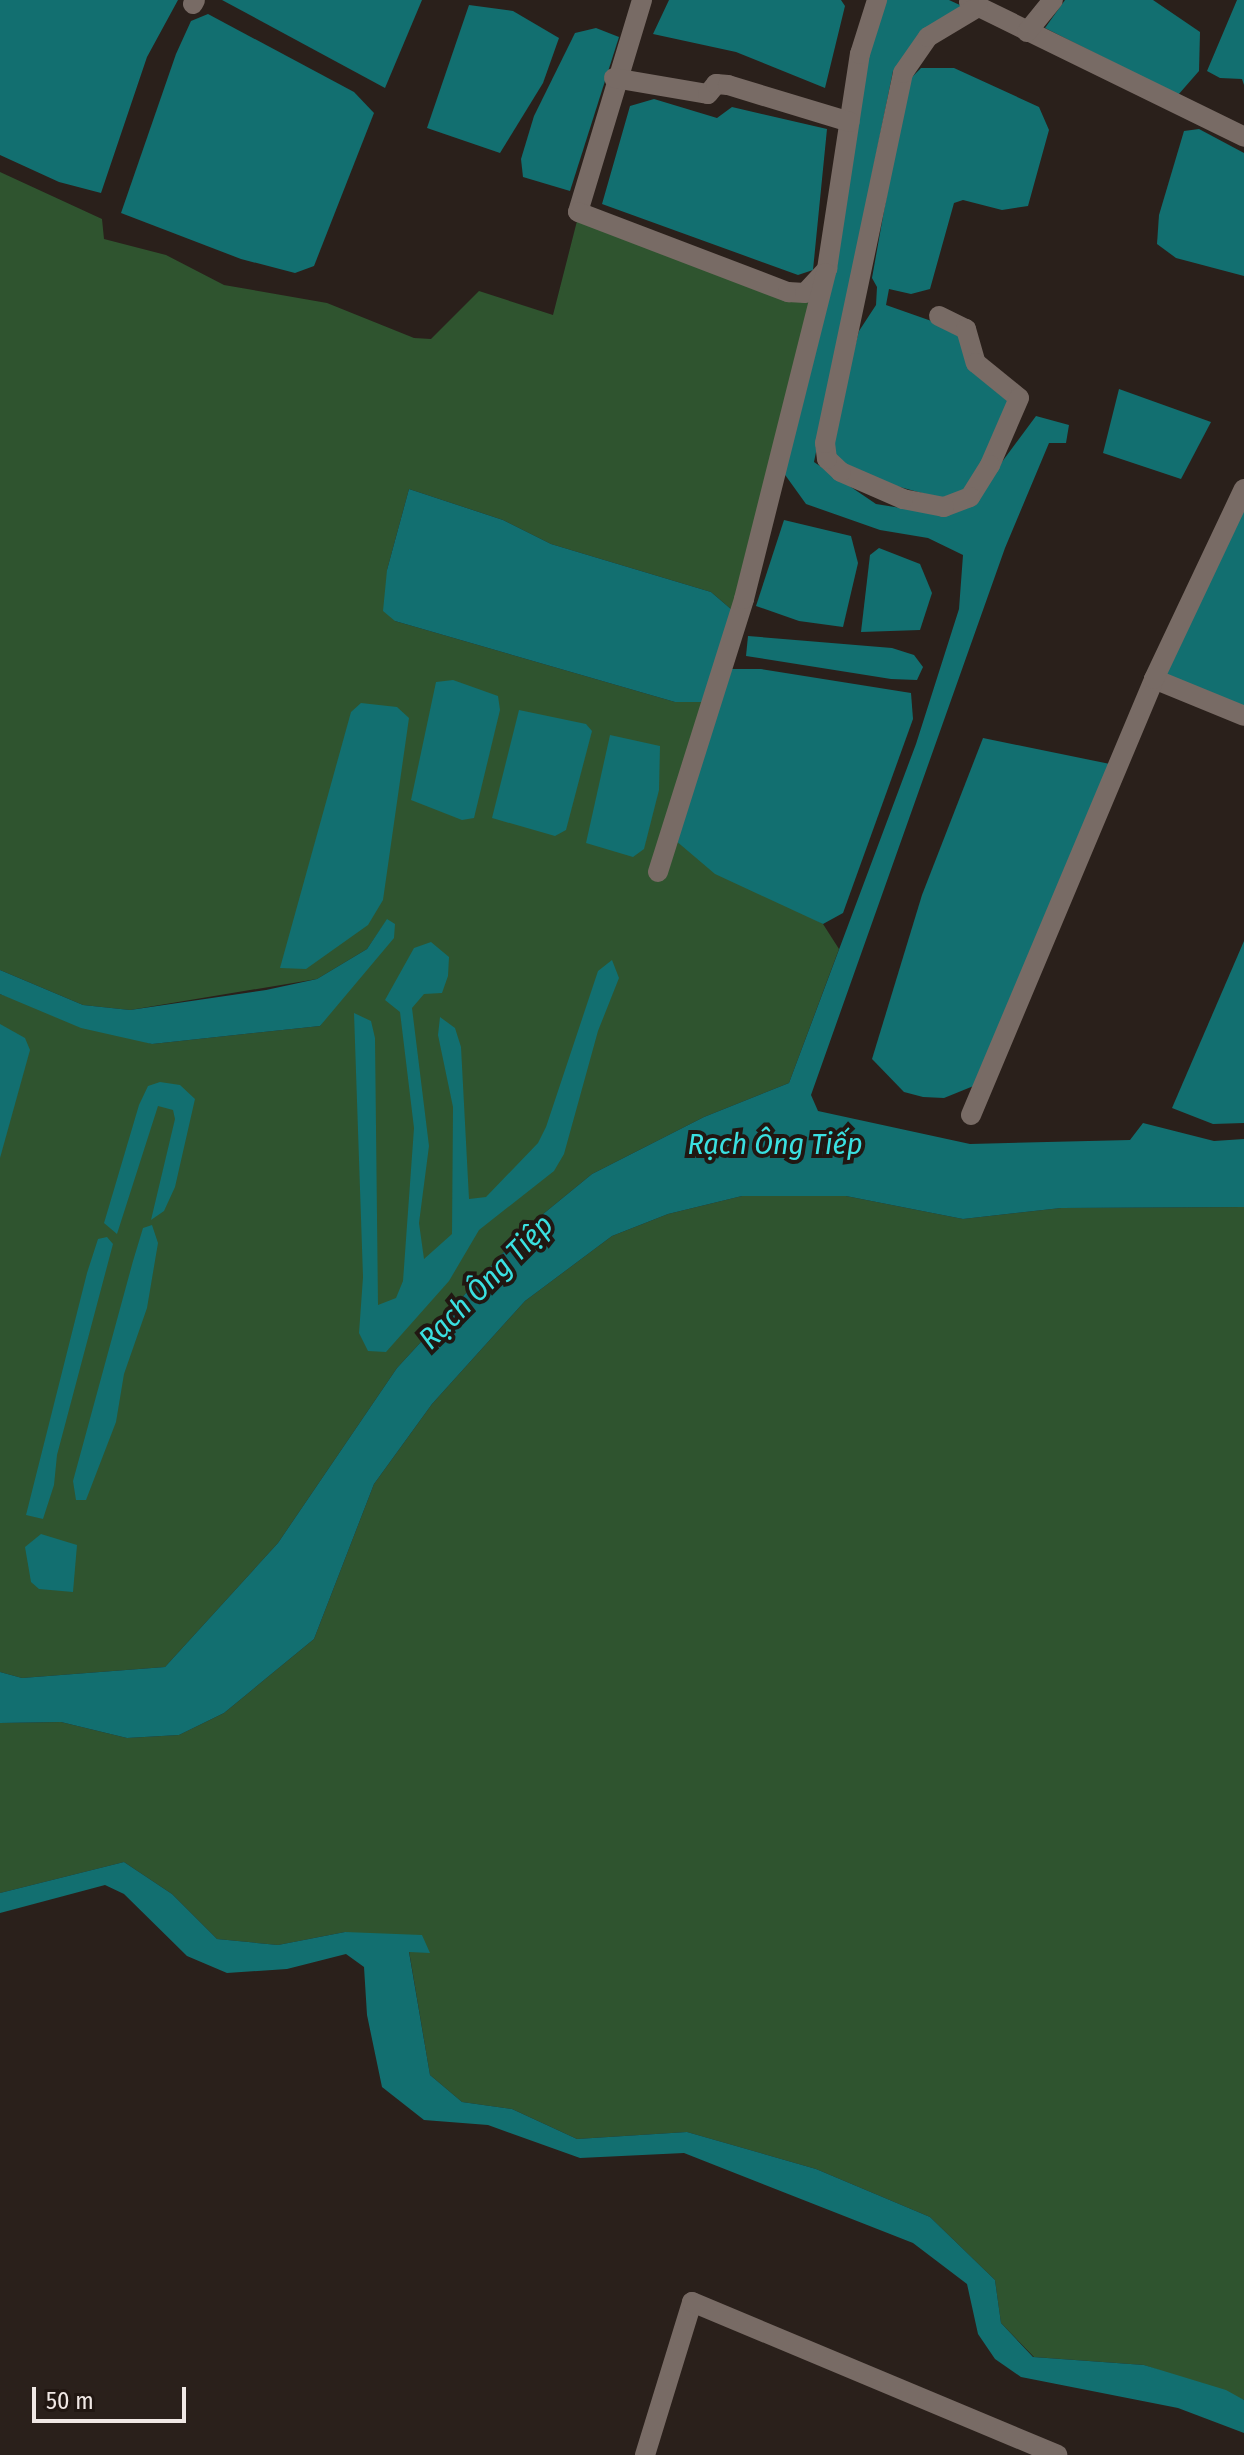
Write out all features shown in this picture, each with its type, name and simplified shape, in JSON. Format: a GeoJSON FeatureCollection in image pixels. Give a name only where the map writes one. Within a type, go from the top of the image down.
{"type":"FeatureCollection","features":[{"type":"Feature","properties":{"kind":"street"},"geometry":{"type":"LineString","coordinates":[[642,0],[614,78],[578,212],[788,292],[805,293],[827,269]]}},
{"type":"Feature","properties":{"kind":"street"},"geometry":{"type":"LineString","coordinates":[[658,872],[744,599],[827,269],[860,54],[877,0]]}},
{"type":"Feature","properties":{"kind":"street"},"geometry":{"type":"LineString","coordinates":[[1027,32],[1053,0]]}},
{"type":"Feature","properties":{"kind":"street"},"geometry":{"type":"LineString","coordinates":[[939,316],[966,329],[976,363],[1019,398],[990,465],[970,497],[944,507],[903,499],[841,472],[827,459],[825,443],[903,73],[928,37],[972,3],[1244,137]]}},
{"type":"Feature","properties":{"kind":"street"},"geometry":{"type":"LineString","coordinates":[[614,78],[708,94],[716,84],[728,85],[850,122]]}},
{"type":"Feature","properties":{"kind":"street"},"geometry":{"type":"LineString","coordinates":[[971,1115],[1154,679],[1244,489]]}},
{"type":"Feature","properties":{"kind":"street"},"geometry":{"type":"LineString","coordinates":[[1154,679],[1244,716]]}},
{"type":"Feature","properties":{"kind":"street"},"geometry":{"type":"LineString","coordinates":[[645,2455],[692,2302],[1057,2455]]}},
{"type":"Feature","properties":{"kind":"green space"},"geometry":{"type":"Polygon","coordinates":[[[0,172],[102,219],[104,239],[166,255],[224,285],[327,303],[414,338],[431,339],[479,291],[553,315],[577,221],[812,295],[732,610],[711,592],[551,544],[503,520],[409,489],[387,570],[395,621],[675,702],[703,702],[675,840],[823,924],[839,949],[789,1083],[704,1117],[592,1174],[526,1228],[397,1368],[278,1543],[165,1667],[22,1678],[0,1672],[0,994],[152,1044],[320,1026],[387,920],[367,949],[317,979],[130,1010],[83,1005],[0,970],[0,172]]]}},
{"type":"Feature","properties":{"kind":"green space"},"geometry":{"type":"Polygon","coordinates":[[[742,1196],[846,1196],[963,1219],[1061,1208],[1244,1207],[1244,2400],[1144,2365],[1034,2357],[1001,2323],[995,2280],[930,2217],[816,2169],[687,2132],[577,2139],[512,2109],[462,2102],[430,2075],[409,1951],[345,1932],[278,1945],[217,1939],[172,1894],[124,1862],[0,1893],[0,1723],[61,1722],[127,1738],[179,1735],[224,1713],[314,1639],[374,1484],[432,1404],[525,1301],[612,1236],[668,1214],[742,1196]]]}},
{"type":"Feature","properties":{"kind":"water"},"geometry":{"type":"Polygon","coordinates":[[[0,0],[178,0],[147,57],[101,193],[59,182],[0,155],[0,0]]]}},
{"type":"Feature","properties":{"kind":"water"},"geometry":{"type":"Polygon","coordinates":[[[222,0],[422,0],[385,88],[222,0]]]}},
{"type":"Feature","properties":{"kind":"water"},"geometry":{"type":"Polygon","coordinates":[[[669,0],[841,0],[845,6],[825,88],[736,52],[653,34],[669,0]]]}},
{"type":"Feature","properties":{"kind":"water","name":"Rạch Ông Tiếp"},"geometry":{"type":"Polygon","coordinates":[[[884,0],[949,0],[962,6],[925,30],[893,71],[814,462],[876,504],[938,514],[970,505],[1036,416],[1069,425],[1066,443],[1049,443],[1005,548],[811,1095],[818,1111],[970,1144],[1130,1140],[1143,1123],[1214,1141],[1244,1139],[1244,1207],[1061,1208],[963,1219],[846,1196],[742,1196],[668,1214],[612,1236],[525,1301],[432,1404],[374,1484],[314,1639],[224,1713],[179,1735],[127,1738],[61,1722],[0,1723],[0,1672],[22,1678],[165,1667],[278,1543],[397,1368],[526,1228],[592,1174],[704,1117],[789,1083],[916,744],[959,609],[963,555],[928,538],[880,530],[806,504],[783,472],[867,57],[884,0]]]}},
{"type":"Feature","properties":{"kind":"water"},"geometry":{"type":"Polygon","coordinates":[[[1065,0],[1153,0],[1200,32],[1199,71],[1178,95],[1045,28],[1065,0]]]}},
{"type":"Feature","properties":{"kind":"water"},"geometry":{"type":"Polygon","coordinates":[[[1237,0],[1244,0],[1244,85],[1242,79],[1220,78],[1207,71],[1237,0]]]}},
{"type":"Feature","properties":{"kind":"water"},"geometry":{"type":"Polygon","coordinates":[[[469,5],[513,11],[559,38],[543,83],[500,153],[427,128],[469,5]]]}},
{"type":"Feature","properties":{"kind":"water"},"geometry":{"type":"Polygon","coordinates":[[[208,14],[354,92],[374,113],[314,266],[295,273],[241,259],[121,213],[176,54],[191,21],[208,14]]]}},
{"type":"Feature","properties":{"kind":"water"},"geometry":{"type":"Polygon","coordinates":[[[596,28],[619,37],[570,191],[523,177],[521,159],[534,116],[575,33],[596,28]]]}},
{"type":"Feature","properties":{"kind":"water"},"geometry":{"type":"Polygon","coordinates":[[[921,68],[954,68],[1039,107],[1049,130],[1028,206],[1002,210],[963,200],[954,203],[930,289],[911,294],[889,289],[886,305],[957,330],[1010,388],[1010,419],[970,488],[951,501],[845,472],[827,451],[859,331],[876,305],[877,287],[872,278],[907,82],[921,68]]]}},
{"type":"Feature","properties":{"kind":"water"},"geometry":{"type":"Polygon","coordinates":[[[654,99],[717,118],[732,107],[827,129],[813,270],[798,275],[602,204],[630,106],[654,99]]]}},
{"type":"Feature","properties":{"kind":"water"},"geometry":{"type":"Polygon","coordinates":[[[1199,129],[1244,153],[1244,276],[1176,258],[1157,244],[1159,215],[1184,131],[1199,129]]]}},
{"type":"Feature","properties":{"kind":"water"},"geometry":{"type":"Polygon","coordinates":[[[1119,389],[1211,422],[1181,479],[1103,453],[1119,389]]]}},
{"type":"Feature","properties":{"kind":"water"},"geometry":{"type":"Polygon","coordinates":[[[409,489],[503,520],[551,544],[711,592],[732,610],[703,702],[675,702],[395,621],[383,611],[387,570],[409,489]]]}},
{"type":"Feature","properties":{"kind":"water"},"geometry":{"type":"Polygon","coordinates":[[[1244,506],[1244,708],[1164,675],[1244,506]]]}},
{"type":"Feature","properties":{"kind":"water"},"geometry":{"type":"Polygon","coordinates":[[[784,520],[851,536],[858,563],[843,627],[799,621],[756,606],[784,520]]]}},
{"type":"Feature","properties":{"kind":"water"},"geometry":{"type":"Polygon","coordinates":[[[879,548],[920,564],[932,593],[920,630],[861,632],[870,555],[879,548]]]}},
{"type":"Feature","properties":{"kind":"water"},"geometry":{"type":"Polygon","coordinates":[[[748,636],[892,648],[914,655],[923,667],[917,680],[891,679],[746,656],[748,636]]]}},
{"type":"Feature","properties":{"kind":"water"},"geometry":{"type":"Polygon","coordinates":[[[729,669],[761,669],[911,693],[913,719],[843,913],[823,924],[715,874],[675,840],[729,669]]]}},
{"type":"Feature","properties":{"kind":"water"},"geometry":{"type":"Polygon","coordinates":[[[453,680],[498,696],[500,710],[474,818],[462,820],[411,800],[436,682],[453,680]]]}},
{"type":"Feature","properties":{"kind":"water"},"geometry":{"type":"Polygon","coordinates":[[[361,703],[397,707],[409,718],[383,900],[368,925],[306,969],[280,968],[351,712],[361,703]]]}},
{"type":"Feature","properties":{"kind":"water"},"geometry":{"type":"Polygon","coordinates":[[[519,710],[586,724],[592,731],[566,830],[555,836],[492,818],[519,710]]]}},
{"type":"Feature","properties":{"kind":"water"},"geometry":{"type":"Polygon","coordinates":[[[610,735],[660,746],[659,790],[644,849],[633,857],[586,843],[610,735]]]}},
{"type":"Feature","properties":{"kind":"water"},"geometry":{"type":"Polygon","coordinates":[[[983,738],[1110,764],[976,1085],[944,1098],[923,1097],[904,1092],[872,1059],[922,895],[983,738]]]}},
{"type":"Feature","properties":{"kind":"water"},"geometry":{"type":"Polygon","coordinates":[[[387,919],[395,924],[394,938],[320,1026],[152,1044],[81,1028],[0,994],[0,970],[83,1005],[130,1010],[266,990],[317,979],[367,949],[387,919]]]}},
{"type":"Feature","properties":{"kind":"water"},"geometry":{"type":"Polygon","coordinates":[[[1244,941],[1244,1123],[1213,1124],[1172,1108],[1244,941]]]}},
{"type":"Feature","properties":{"kind":"water"},"geometry":{"type":"Polygon","coordinates":[[[431,942],[449,957],[448,976],[442,993],[424,994],[412,1008],[429,1146],[419,1223],[424,1259],[452,1234],[453,1107],[438,1035],[440,1017],[455,1028],[461,1047],[469,1199],[486,1197],[538,1143],[546,1127],[598,971],[612,960],[619,978],[598,1031],[564,1154],[554,1171],[479,1230],[449,1281],[386,1352],[368,1351],[359,1333],[363,1277],[354,1013],[371,1021],[375,1038],[378,1305],[396,1298],[403,1281],[414,1128],[400,1012],[385,1000],[414,948],[431,942]]]}},
{"type":"Feature","properties":{"kind":"water"},"geometry":{"type":"Polygon","coordinates":[[[0,1024],[25,1038],[30,1050],[0,1158],[0,1024]]]}},
{"type":"Feature","properties":{"kind":"water"},"geometry":{"type":"Polygon","coordinates":[[[160,1082],[180,1085],[195,1099],[175,1187],[164,1211],[151,1220],[175,1119],[173,1110],[158,1106],[117,1234],[104,1223],[139,1105],[148,1086],[160,1082]]]}},
{"type":"Feature","properties":{"kind":"water"},"geometry":{"type":"Polygon","coordinates":[[[152,1225],[158,1243],[147,1308],[124,1374],[116,1422],[86,1500],[76,1500],[73,1481],[133,1261],[143,1228],[152,1225]]]}},
{"type":"Feature","properties":{"kind":"water"},"geometry":{"type":"Polygon","coordinates":[[[107,1237],[113,1244],[57,1455],[54,1485],[43,1519],[26,1515],[87,1273],[98,1239],[107,1237]]]}},
{"type":"Feature","properties":{"kind":"water"},"geometry":{"type":"Polygon","coordinates":[[[41,1534],[77,1545],[73,1592],[39,1589],[31,1582],[25,1547],[41,1534]]]}},
{"type":"Feature","properties":{"kind":"water"},"geometry":{"type":"Polygon","coordinates":[[[124,1862],[172,1894],[217,1939],[278,1945],[345,1932],[422,1935],[430,1953],[409,1952],[430,2075],[462,2102],[512,2109],[577,2139],[687,2132],[816,2169],[930,2217],[995,2280],[1001,2323],[1033,2357],[1144,2365],[1226,2390],[1244,2400],[1244,2433],[1178,2408],[1021,2377],[995,2359],[978,2334],[967,2284],[913,2243],[684,2153],[580,2158],[488,2125],[424,2120],[382,2087],[367,2015],[364,1967],[346,1954],[287,1969],[227,1973],[187,1956],[124,1894],[105,1885],[0,1913],[0,1893],[124,1862]]]}},
{"type":"Feature","properties":{"kind":"water label","name":"Rạch Ông Tiệp"},"geometry":{"type":"Point","coordinates":[486,1282]}}]}
